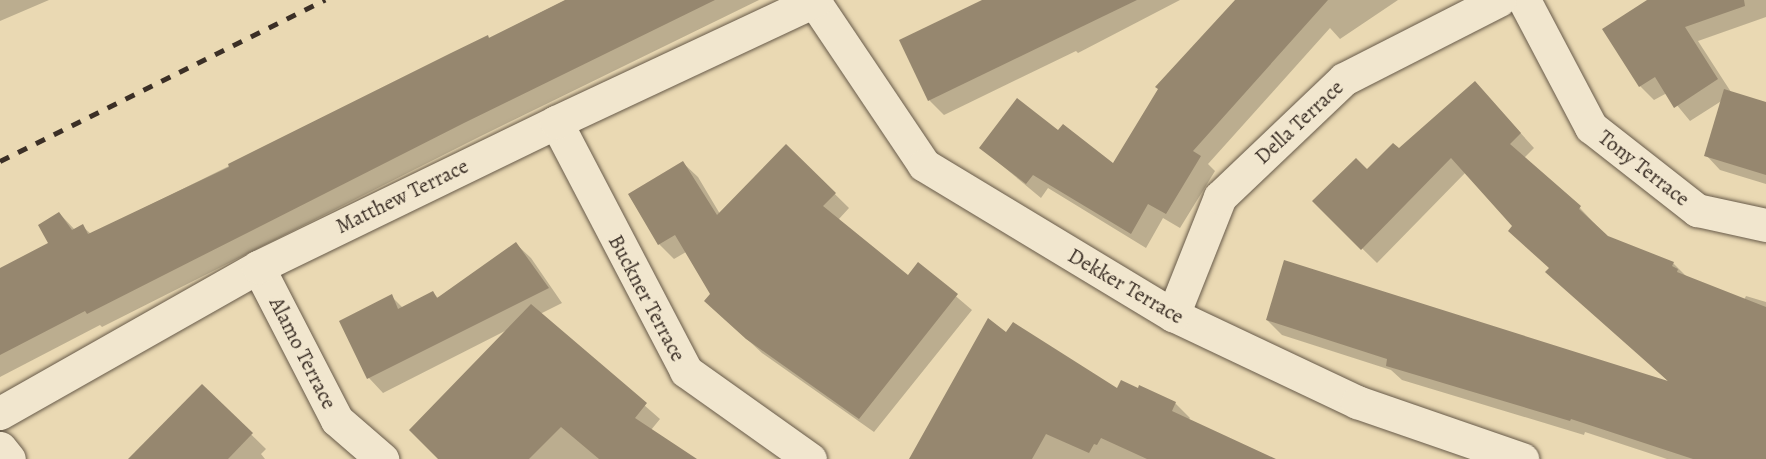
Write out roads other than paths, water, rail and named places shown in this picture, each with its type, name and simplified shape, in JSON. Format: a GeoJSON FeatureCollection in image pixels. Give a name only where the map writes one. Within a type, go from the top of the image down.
{"type":"FeatureCollection","features":[{"type":"Feature","properties":{"kind":"street","name":"Dekker Terrace"},"geometry":{"type":"LineString","coordinates":[[815,0],[924,165],[1173,315],[1358,402],[1522,459]]}},
{"type":"Feature","properties":{"kind":"street","name":"Matthew Terrace"},"geometry":{"type":"LineString","coordinates":[[0,413],[258,267],[556,122],[815,0]]}},
{"type":"Feature","properties":{"kind":"street","name":"Della Terrace"},"geometry":{"type":"LineString","coordinates":[[1173,315],[1220,197],[1344,79],[1499,0]]}},
{"type":"Feature","properties":{"kind":"street","name":"Tony Terrace"},"geometry":{"type":"LineString","coordinates":[[1524,0],[1591,127],[1697,210],[1766,225]]}},
{"type":"Feature","properties":{"kind":"street","name":"Buckner Terrace"},"geometry":{"type":"LineString","coordinates":[[556,122],[686,371],[810,459]]}},
{"type":"Feature","properties":{"kind":"street","name":"Alamo Terrace"},"geometry":{"type":"LineString","coordinates":[[258,267],[337,420],[382,459]]}},
{"type":"Feature","properties":{"kind":"street"},"geometry":{"type":"LineString","coordinates":[[0,448],[9,459]]}},
{"type":"Feature","properties":{"kind":"railway"},"geometry":{"type":"LineString","coordinates":[[0,161],[325,0]]}}]}
